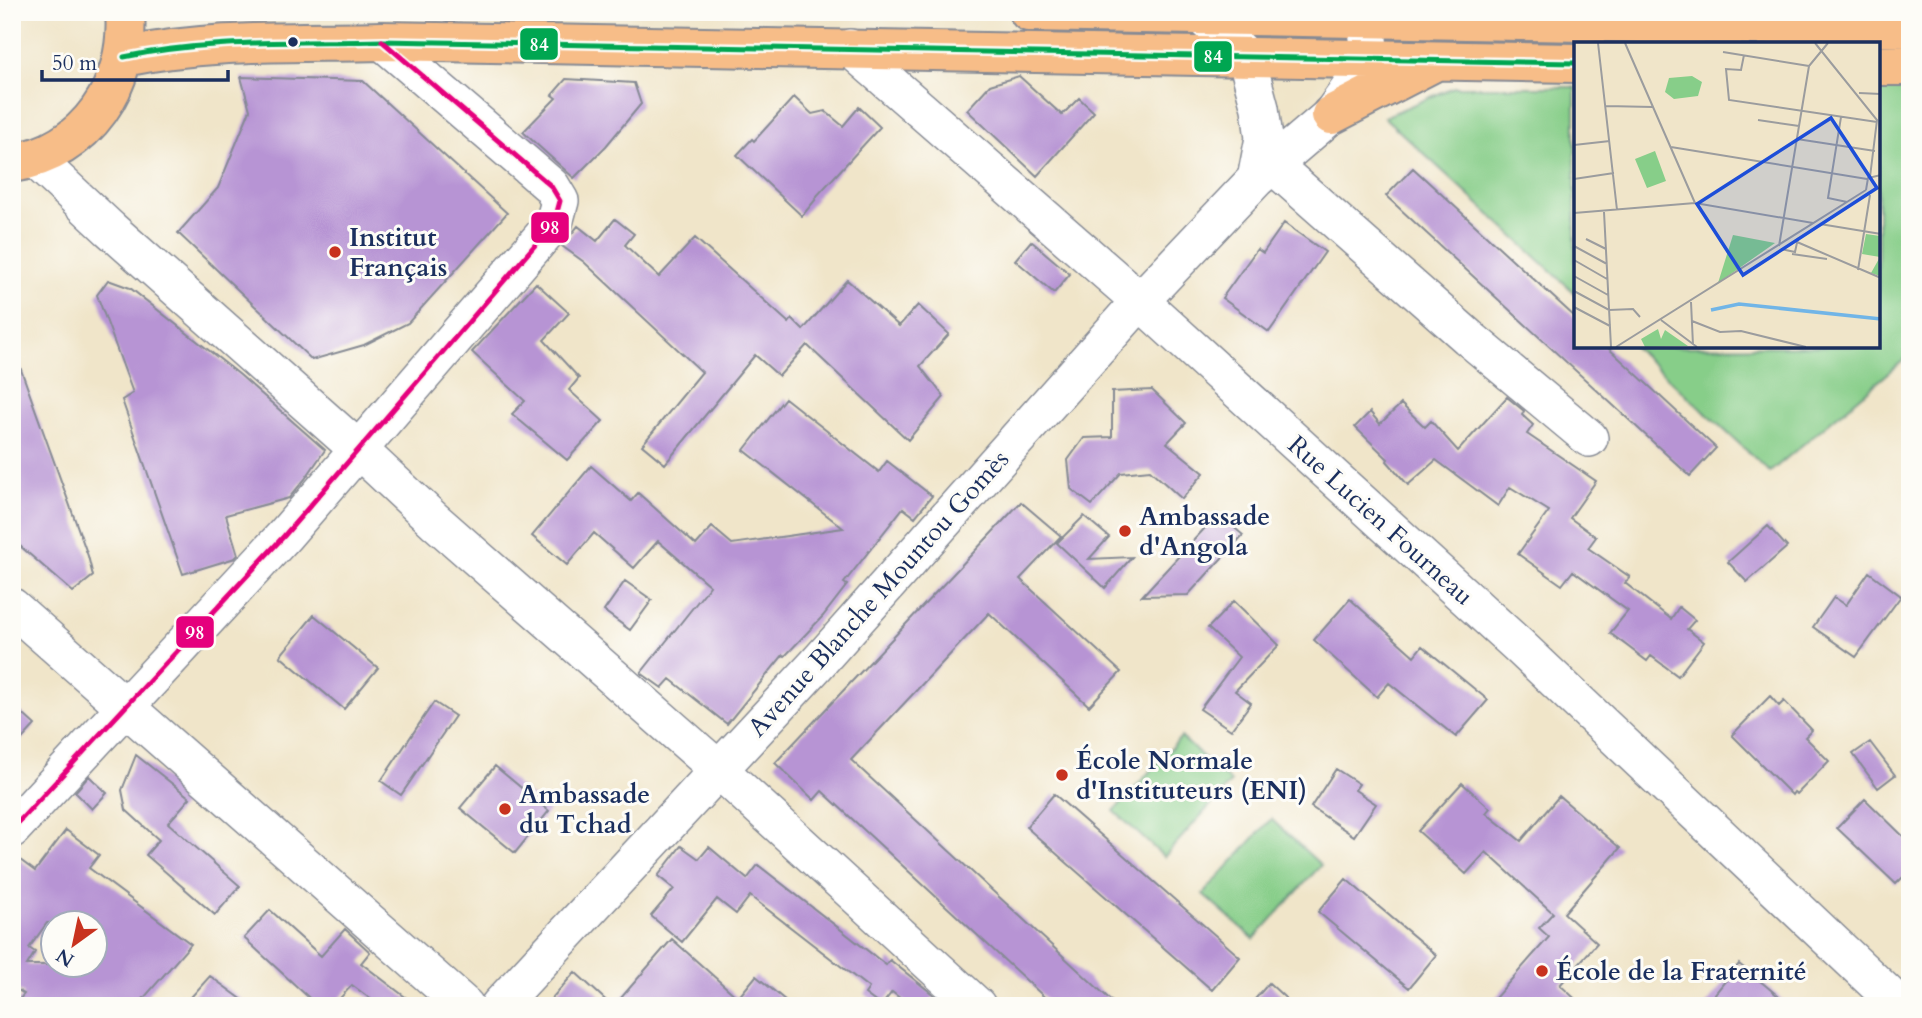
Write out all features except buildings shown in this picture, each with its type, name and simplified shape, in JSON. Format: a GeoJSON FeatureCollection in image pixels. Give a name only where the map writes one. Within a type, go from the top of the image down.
{"type":"FeatureCollection","features":[{"type":"Feature","properties":{"kind":"main road"},"geometry":{"type":"LineString","coordinates":[[23,161],[66,143],[93,120],[112,90],[124,57],[125,12]]}},
{"type":"Feature","properties":{"kind":"main road"},"geometry":{"type":"LineString","coordinates":[[1029,12],[1477,17],[1910,29]]}},
{"type":"Feature","properties":{"kind":"main road"},"geometry":{"type":"LineString","coordinates":[[124,57],[170,48],[213,44],[382,41],[1574,63]]}},
{"type":"Feature","properties":{"kind":"main road"},"geometry":{"type":"LineString","coordinates":[[1331,115],[1436,61]]}},
{"type":"Feature","properties":{"kind":"main road"},"geometry":{"type":"LineString","coordinates":[[1880,66],[1910,66]]}},
{"type":"Feature","properties":{"kind":"street"},"geometry":{"type":"LineString","coordinates":[[1197,13],[1246,56],[1261,108],[1265,172],[1589,438]]}},
{"type":"Feature","properties":{"kind":"street"},"geometry":{"type":"LineString","coordinates":[[1365,15],[1370,60]]}},
{"type":"Feature","properties":{"kind":"street"},"geometry":{"type":"LineString","coordinates":[[12,829],[360,451],[554,222],[560,201],[551,186],[382,41]]}},
{"type":"Feature","properties":{"kind":"street","name":"Rue Lucien Fourneau"},"geometry":{"type":"LineString","coordinates":[[850,48],[1140,300],[1518,645],[1900,1006]]}},
{"type":"Feature","properties":{"kind":"street","name":"Avenue Blanche Mountou Gomès"},"geometry":{"type":"LineString","coordinates":[[499,1006],[816,665],[1140,300],[1265,172],[1331,115],[1370,60]]}},
{"type":"Feature","properties":{"kind":"street"},"geometry":{"type":"LineString","coordinates":[[23,161],[110,229],[494,574],[718,769],[977,1006]]}},
{"type":"Feature","properties":{"kind":"street"},"geometry":{"type":"LineString","coordinates":[[12,607],[465,1006]]}},
{"type":"Feature","properties":{"kind":"green space"},"geometry":{"type":"Polygon","coordinates":[[[1454,87],[1574,87],[1574,292],[1384,117],[1454,87]]]}},
{"type":"Feature","properties":{"kind":"green space"},"geometry":{"type":"Polygon","coordinates":[[[1880,87],[1910,88],[1910,355],[1770,472],[1635,348],[1880,348],[1880,87]]]}},
{"type":"Feature","properties":{"kind":"green space"},"geometry":{"type":"Polygon","coordinates":[[[1181,737],[1231,782],[1164,857],[1114,811],[1181,737]]]}},
{"type":"Feature","properties":{"kind":"green space"},"geometry":{"type":"Polygon","coordinates":[[[1271,819],[1321,865],[1254,939],[1203,894],[1271,819]]]}},
{"type":"Feature","properties":{"kind":"transit line","name":"84"},"geometry":{"type":"LineString","coordinates":[[124,57],[220,45],[382,41],[1574,63]]}},
{"type":"Feature","properties":{"kind":"transit line","name":"98"},"geometry":{"type":"LineString","coordinates":[[12,829],[284,536],[554,223],[560,201],[551,186],[382,41]]}},
{"type":"Feature","properties":{"kind":"place","name":"Institut Français"},"geometry":{"type":"Point","coordinates":[335,252]}},
{"type":"Feature","properties":{"kind":"place","name":"Ambassade d'Angola"},"geometry":{"type":"Point","coordinates":[1125,531]}},
{"type":"Feature","properties":{"kind":"place","name":"École Normale d'Instituteurs (ENI)"},"geometry":{"type":"Point","coordinates":[1062,775]}},
{"type":"Feature","properties":{"kind":"place","name":"Ambassade du Tchad"},"geometry":{"type":"Point","coordinates":[505,809]}},
{"type":"Feature","properties":{"kind":"place","name":"École de la Fraternité"},"geometry":{"type":"Point","coordinates":[1542,971]}}]}
